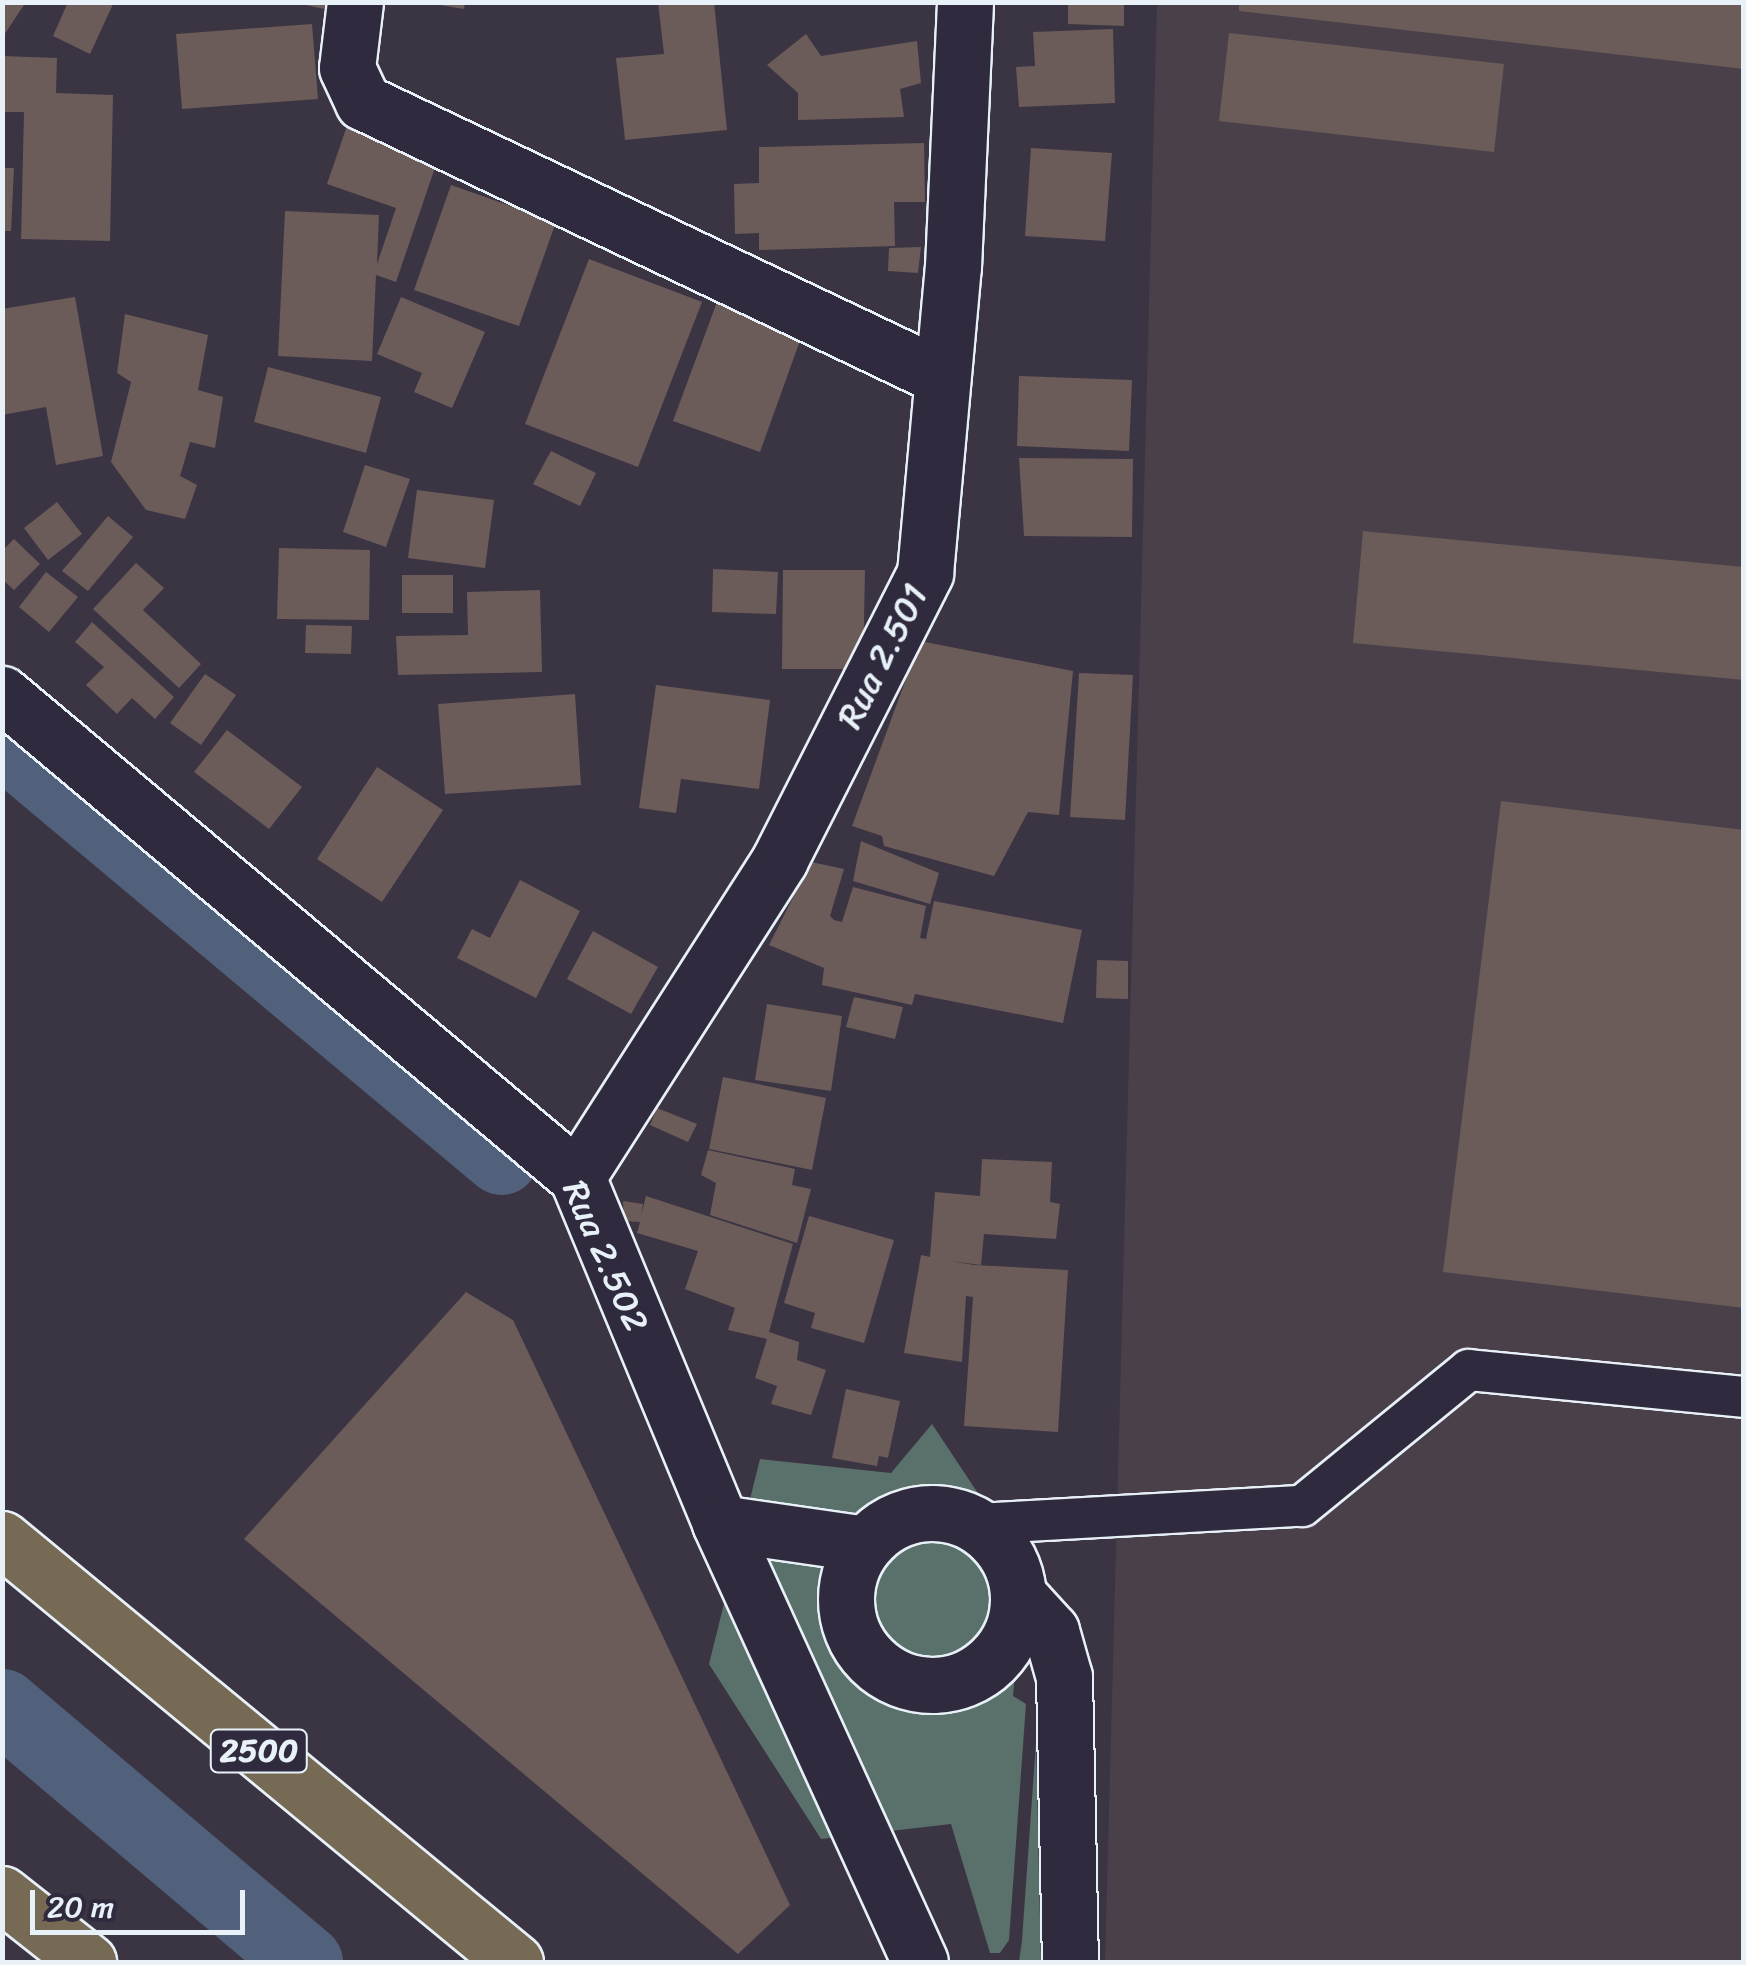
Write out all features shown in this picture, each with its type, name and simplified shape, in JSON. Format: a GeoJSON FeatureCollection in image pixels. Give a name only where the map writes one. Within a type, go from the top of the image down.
{"type":"FeatureCollection","features":[{"type":"Feature","properties":{"kind":"main road","name":"2500"},"geometry":{"type":"LineString","coordinates":[[2,1539],[515,1962]]}},
{"type":"Feature","properties":{"kind":"main road"},"geometry":{"type":"LineString","coordinates":[[2,1894],[88,1962]]}},
{"type":"Feature","properties":{"kind":"street"},"geometry":{"type":"LineString","coordinates":[[355,2],[347,68],[363,102],[942,377]]}},
{"type":"Feature","properties":{"kind":"street","name":"Rua 2.501"},"geometry":{"type":"LineString","coordinates":[[578,1177],[780,859],[925,573],[942,377],[965,2]]}},
{"type":"Feature","properties":{"kind":"street","name":"Rua 2.502"},"geometry":{"type":"LineString","coordinates":[[2,694],[578,1177],[720,1523],[920,1962]]}},
{"type":"Feature","properties":{"kind":"street"},"geometry":{"type":"LineString","coordinates":[[1020,1597],[1014,1628],[998,1655],[947,1685],[888,1674],[851,1630],[845,1600],[850,1570],[865,1544],[888,1524],[917,1514],[947,1514],[975,1524],[998,1543],[1020,1597],[1051,1631],[1064,1677],[1070,1962]]}},
{"type":"Feature","properties":{"kind":"street"},"geometry":{"type":"LineString","coordinates":[[720,1523],[865,1544]]}},
{"type":"Feature","properties":{"kind":"street"},"geometry":{"type":"LineString","coordinates":[[807,1716],[851,1630]]}},
{"type":"Feature","properties":{"kind":"lane"},"geometry":{"type":"LineString","coordinates":[[975,1524],[1302,1506],[1470,1370],[1744,1397]]}},
{"type":"Feature","properties":{"kind":"shaded area"},"geometry":{"type":"Polygon","coordinates":[[[1157,3],[1743,3],[1743,1962],[1105,1962],[1157,3]]]}},
{"type":"Feature","properties":{"kind":"green space"},"geometry":{"type":"Polygon","coordinates":[[[932,1424],[1025,1564],[1013,1696],[1026,1704],[1009,1940],[1000,1953],[990,1953],[951,1824],[821,1839],[709,1664],[760,1459],[891,1473],[932,1424]]]}},
{"type":"Feature","properties":{"kind":"green space"},"geometry":{"type":"Polygon","coordinates":[[[1036,1742],[1041,1962],[1019,1962],[1022,1940],[1036,1742]]]}},
{"type":"Feature","properties":{"kind":"building"},"geometry":{"type":"Polygon","coordinates":[[[2,2],[26,2],[2,38],[2,2]]]}},
{"type":"Feature","properties":{"kind":"building"},"geometry":{"type":"Polygon","coordinates":[[[68,2],[114,2],[90,54],[53,36],[68,2]]]}},
{"type":"Feature","properties":{"kind":"building"},"geometry":{"type":"Polygon","coordinates":[[[292,2],[330,2],[329,10],[292,2]]]}},
{"type":"Feature","properties":{"kind":"building"},"geometry":{"type":"Polygon","coordinates":[[[423,2],[465,2],[464,9],[423,2]]]}},
{"type":"Feature","properties":{"kind":"building"},"geometry":{"type":"Polygon","coordinates":[[[658,2],[714,2],[727,130],[625,140],[616,58],[664,54],[658,2]]]}},
{"type":"Feature","properties":{"kind":"building"},"geometry":{"type":"Polygon","coordinates":[[[1068,2],[1124,2],[1124,26],[1068,24],[1068,2]]]}},
{"type":"Feature","properties":{"kind":"building"},"geometry":{"type":"Polygon","coordinates":[[[1239,2],[1744,2],[1744,69],[1239,11],[1239,2]]]}},
{"type":"Feature","properties":{"kind":"building"},"geometry":{"type":"Polygon","coordinates":[[[312,24],[318,99],[182,109],[176,34],[312,24]]]}},
{"type":"Feature","properties":{"kind":"building"},"geometry":{"type":"Polygon","coordinates":[[[1113,29],[1115,103],[1019,107],[1016,67],[1035,66],[1033,32],[1113,29]]]}},
{"type":"Feature","properties":{"kind":"building"},"geometry":{"type":"Polygon","coordinates":[[[1229,33],[1504,64],[1494,152],[1219,121],[1229,33]]]}},
{"type":"Feature","properties":{"kind":"building"},"geometry":{"type":"Polygon","coordinates":[[[806,34],[821,56],[917,41],[921,83],[900,89],[904,117],[798,120],[798,93],[767,65],[806,34]]]}},
{"type":"Feature","properties":{"kind":"building"},"geometry":{"type":"Polygon","coordinates":[[[2,56],[57,58],[56,93],[113,95],[110,241],[21,239],[24,112],[2,112],[2,56]]]}},
{"type":"Feature","properties":{"kind":"building"},"geometry":{"type":"Polygon","coordinates":[[[349,120],[441,150],[396,282],[376,275],[372,361],[278,356],[285,211],[379,215],[377,264],[396,208],[327,184],[349,120]]]}},
{"type":"Feature","properties":{"kind":"building"},"geometry":{"type":"Polygon","coordinates":[[[924,143],[925,202],[894,202],[895,246],[759,250],[759,233],[735,234],[734,184],[759,183],[759,147],[924,143]]]}},
{"type":"Feature","properties":{"kind":"building"},"geometry":{"type":"Polygon","coordinates":[[[1031,148],[1112,153],[1105,241],[1025,236],[1031,148]]]}},
{"type":"Feature","properties":{"kind":"building"},"geometry":{"type":"Polygon","coordinates":[[[2,168],[14,168],[11,231],[2,231],[2,168]]]}},
{"type":"Feature","properties":{"kind":"building"},"geometry":{"type":"Polygon","coordinates":[[[451,185],[556,222],[519,326],[414,290],[451,185]]]}},
{"type":"Feature","properties":{"kind":"building"},"geometry":{"type":"Polygon","coordinates":[[[921,247],[918,273],[888,271],[889,248],[921,247]]]}},
{"type":"Feature","properties":{"kind":"building"},"geometry":{"type":"Polygon","coordinates":[[[589,259],[702,302],[638,467],[525,424],[589,259]]]}},
{"type":"Feature","properties":{"kind":"building"},"geometry":{"type":"Polygon","coordinates":[[[721,291],[807,321],[760,452],[673,421],[721,291]]]}},
{"type":"Feature","properties":{"kind":"building"},"geometry":{"type":"Polygon","coordinates":[[[75,297],[103,456],[56,465],[46,407],[2,415],[2,309],[75,297]]]}},
{"type":"Feature","properties":{"kind":"building"},"geometry":{"type":"Polygon","coordinates":[[[401,297],[485,332],[452,408],[414,392],[422,373],[377,354],[401,297]]]}},
{"type":"Feature","properties":{"kind":"building"},"geometry":{"type":"Polygon","coordinates":[[[125,314],[208,335],[198,390],[223,397],[215,448],[190,442],[180,476],[197,485],[185,519],[146,510],[111,462],[131,382],[117,373],[125,314]]]}},
{"type":"Feature","properties":{"kind":"building"},"geometry":{"type":"Polygon","coordinates":[[[268,367],[381,397],[366,453],[254,422],[268,367]]]}},
{"type":"Feature","properties":{"kind":"building"},"geometry":{"type":"Polygon","coordinates":[[[1019,376],[1132,380],[1129,451],[1017,446],[1019,376]]]}},
{"type":"Feature","properties":{"kind":"building"},"geometry":{"type":"Polygon","coordinates":[[[551,451],[596,473],[580,506],[533,484],[551,451]]]}},
{"type":"Feature","properties":{"kind":"building"},"geometry":{"type":"Polygon","coordinates":[[[1019,458],[1133,459],[1132,537],[1024,536],[1019,458]]]}},
{"type":"Feature","properties":{"kind":"building"},"geometry":{"type":"Polygon","coordinates":[[[365,465],[410,479],[386,547],[343,532],[365,465]]]}},
{"type":"Feature","properties":{"kind":"building"},"geometry":{"type":"Polygon","coordinates":[[[417,490],[494,500],[485,568],[408,558],[417,490]]]}},
{"type":"Feature","properties":{"kind":"building"},"geometry":{"type":"Polygon","coordinates":[[[57,502],[82,534],[48,560],[24,528],[57,502]]]}},
{"type":"Feature","properties":{"kind":"building"},"geometry":{"type":"Polygon","coordinates":[[[108,516],[133,537],[88,591],[62,571],[108,516]]]}},
{"type":"Feature","properties":{"kind":"building"},"geometry":{"type":"Polygon","coordinates":[[[1363,531],[1744,567],[1744,680],[1353,643],[1363,531]]]}},
{"type":"Feature","properties":{"kind":"building"},"geometry":{"type":"Polygon","coordinates":[[[14,539],[40,564],[14,590],[2,579],[2,551],[14,539]]]}},
{"type":"Feature","properties":{"kind":"building"},"geometry":{"type":"Polygon","coordinates":[[[279,548],[370,550],[369,620],[277,619],[279,548]]]}},
{"type":"Feature","properties":{"kind":"building"},"geometry":{"type":"Polygon","coordinates":[[[136,563],[164,588],[143,610],[201,664],[179,688],[93,609],[136,563]]]}},
{"type":"Feature","properties":{"kind":"building"},"geometry":{"type":"Polygon","coordinates":[[[713,569],[778,572],[776,614],[712,612],[713,569]]]}},
{"type":"Feature","properties":{"kind":"building"},"geometry":{"type":"Polygon","coordinates":[[[783,570],[865,570],[863,669],[782,669],[783,570]]]}},
{"type":"Feature","properties":{"kind":"building"},"geometry":{"type":"Polygon","coordinates":[[[46,572],[78,597],[49,632],[19,607],[46,572]]]}},
{"type":"Feature","properties":{"kind":"building"},"geometry":{"type":"Polygon","coordinates":[[[402,575],[453,575],[453,613],[402,613],[402,575]]]}},
{"type":"Feature","properties":{"kind":"building"},"geometry":{"type":"Polygon","coordinates":[[[540,590],[542,672],[398,675],[396,636],[468,635],[467,592],[540,590]]]}},
{"type":"Feature","properties":{"kind":"building"},"geometry":{"type":"Polygon","coordinates":[[[92,622],[174,697],[155,719],[132,698],[117,714],[86,685],[104,667],[75,642],[92,622]]]}},
{"type":"Feature","properties":{"kind":"building"},"geometry":{"type":"Polygon","coordinates":[[[306,625],[352,626],[351,654],[305,653],[306,625]]]}},
{"type":"Feature","properties":{"kind":"building"},"geometry":{"type":"Polygon","coordinates":[[[920,641],[1073,671],[1059,815],[1028,812],[994,876],[884,846],[882,836],[852,826],[920,641]]]}},
{"type":"Feature","properties":{"kind":"building"},"geometry":{"type":"Polygon","coordinates":[[[1079,673],[1133,675],[1125,820],[1070,817],[1079,673]]]}},
{"type":"Feature","properties":{"kind":"building"},"geometry":{"type":"Polygon","coordinates":[[[205,674],[236,695],[201,745],[170,723],[205,674]]]}},
{"type":"Feature","properties":{"kind":"building"},"geometry":{"type":"Polygon","coordinates":[[[656,685],[770,700],[759,789],[681,779],[676,813],[639,808],[656,685]]]}},
{"type":"Feature","properties":{"kind":"building"},"geometry":{"type":"Polygon","coordinates":[[[575,694],[581,785],[445,794],[438,704],[575,694]]]}},
{"type":"Feature","properties":{"kind":"building"},"geometry":{"type":"Polygon","coordinates":[[[227,730],[302,787],[269,829],[194,772],[227,730]]]}},
{"type":"Feature","properties":{"kind":"building"},"geometry":{"type":"Polygon","coordinates":[[[377,767],[443,810],[382,902],[317,859],[377,767]]]}},
{"type":"Feature","properties":{"kind":"building"},"geometry":{"type":"Polygon","coordinates":[[[1501,801],[1744,830],[1744,1308],[1443,1272],[1501,801]]]}},
{"type":"Feature","properties":{"kind":"building"},"geometry":{"type":"Polygon","coordinates":[[[861,841],[939,873],[930,904],[853,881],[861,841]]]}},
{"type":"Feature","properties":{"kind":"building"},"geometry":{"type":"Polygon","coordinates":[[[811,862],[844,869],[830,916],[834,920],[842,922],[853,887],[926,906],[920,938],[926,939],[934,901],[1082,930],[1063,1023],[915,994],[912,1005],[822,985],[824,968],[769,945],[811,862]]]}},
{"type":"Feature","properties":{"kind":"building"},"geometry":{"type":"Polygon","coordinates":[[[520,880],[580,911],[536,998],[457,958],[472,929],[490,938],[520,880]]]}},
{"type":"Feature","properties":{"kind":"building"},"geometry":{"type":"Polygon","coordinates":[[[593,931],[658,967],[631,1014],[567,979],[593,931]]]}},
{"type":"Feature","properties":{"kind":"building"},"geometry":{"type":"Polygon","coordinates":[[[1097,960],[1128,961],[1128,999],[1096,998],[1097,960]]]}},
{"type":"Feature","properties":{"kind":"building"},"geometry":{"type":"Polygon","coordinates":[[[854,997],[903,1007],[895,1039],[846,1027],[854,997]]]}},
{"type":"Feature","properties":{"kind":"building"},"geometry":{"type":"Polygon","coordinates":[[[767,1004],[842,1016],[831,1091],[755,1080],[767,1004]]]}},
{"type":"Feature","properties":{"kind":"building"},"geometry":{"type":"Polygon","coordinates":[[[723,1077],[826,1098],[812,1170],[709,1149],[723,1077]]]}},
{"type":"Feature","properties":{"kind":"building"},"geometry":{"type":"Polygon","coordinates":[[[657,1108],[697,1124],[688,1142],[650,1125],[657,1108]]]}},
{"type":"Feature","properties":{"kind":"building"},"geometry":{"type":"Polygon","coordinates":[[[708,1150],[795,1169],[792,1185],[811,1189],[797,1243],[710,1215],[716,1183],[701,1175],[708,1150]]]}},
{"type":"Feature","properties":{"kind":"building"},"geometry":{"type":"Polygon","coordinates":[[[982,1159],[1052,1162],[1050,1202],[1060,1204],[1056,1239],[984,1234],[981,1265],[950,1261],[974,1265],[1068,1270],[1058,1432],[964,1426],[973,1297],[966,1296],[962,1362],[904,1353],[921,1255],[930,1257],[935,1192],[980,1196],[982,1159]]]}},
{"type":"Feature","properties":{"kind":"building"},"geometry":{"type":"Polygon","coordinates":[[[646,1196],[793,1244],[769,1332],[799,1342],[797,1360],[826,1370],[811,1415],[771,1404],[777,1386],[755,1378],[767,1339],[728,1330],[735,1308],[685,1289],[698,1251],[637,1233],[640,1222],[624,1221],[623,1201],[643,1204],[641,1216],[646,1196]]]}},
{"type":"Feature","properties":{"kind":"building"},"geometry":{"type":"Polygon","coordinates":[[[809,1216],[894,1240],[864,1343],[811,1328],[815,1313],[784,1303],[809,1216]]]}},
{"type":"Feature","properties":{"kind":"building"},"geometry":{"type":"Polygon","coordinates":[[[466,1292],[513,1320],[790,1905],[738,1954],[244,1539],[466,1292]]]}},
{"type":"Feature","properties":{"kind":"building"},"geometry":{"type":"Polygon","coordinates":[[[846,1389],[900,1401],[888,1458],[879,1456],[877,1466],[832,1458],[846,1389]]]}},
{"type":"Feature","properties":{"kind":"waterway"},"geometry":{"type":"LineString","coordinates":[[2,739],[501,1157]]}},
{"type":"Feature","properties":{"kind":"waterway"},"geometry":{"type":"LineString","coordinates":[[2,1706],[305,1962]]}}]}
